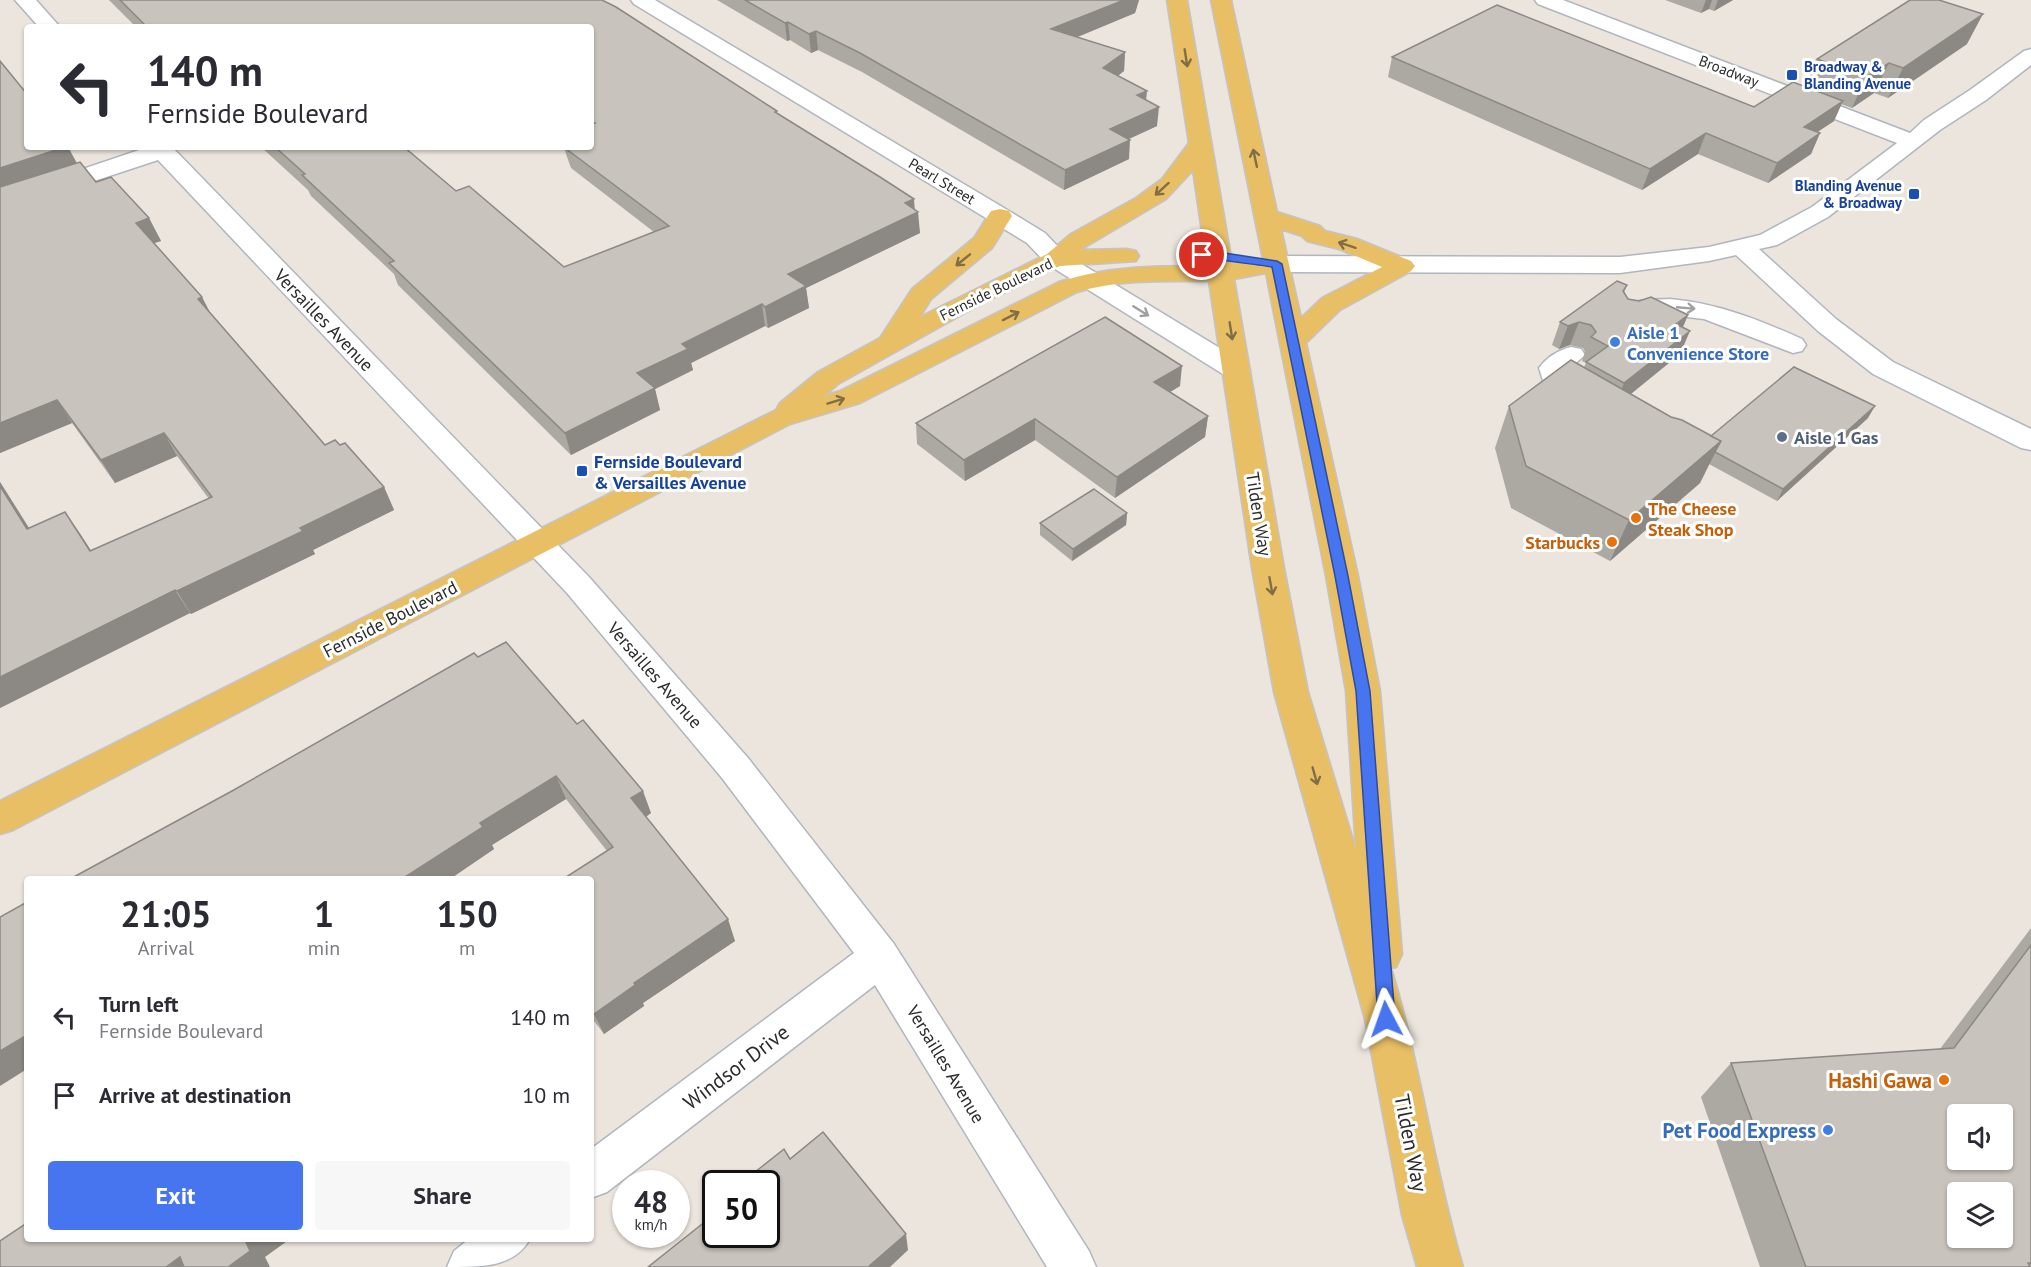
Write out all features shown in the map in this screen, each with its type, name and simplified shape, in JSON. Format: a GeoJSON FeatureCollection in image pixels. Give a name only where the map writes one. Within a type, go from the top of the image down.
{"type":"FeatureCollection","features":[{"type":"Feature","properties":{"kind":"main road","name":"Tilden Way"},"geometry":{"type":"LineString","coordinates":[[1177,0],[1268,567],[1291,692],[1386,1019],[1425,1215],[1440,1267]]}},
{"type":"Feature","properties":{"kind":"main road","name":"Tilden Way"},"geometry":{"type":"LineString","coordinates":[[1221,0],[1342,576],[1363,691],[1386,1019]]}},
{"type":"Feature","properties":{"kind":"main road"},"geometry":{"type":"LineString","coordinates":[[1056,259],[1084,234],[1159,194],[1177,175],[1199,144]]}},
{"type":"Feature","properties":{"kind":"main road"},"geometry":{"type":"LineString","coordinates":[[891,342],[921,294],[983,243],[1000,216]]}},
{"type":"Feature","properties":{"kind":"main road"},"geometry":{"type":"LineString","coordinates":[[1267,216],[1311,231],[1316,236],[1348,244],[1402,266]]}},
{"type":"Feature","properties":{"kind":"main road","name":"Fernside Boulevard"},"geometry":{"type":"LineString","coordinates":[[780,418],[828,378],[968,301],[1056,259],[1220,264]]}},
{"type":"Feature","properties":{"kind":"main road"},"geometry":{"type":"LineString","coordinates":[[1220,264],[1277,264]]}},
{"type":"Feature","properties":{"kind":"main road","name":"Fernside Boulevard"},"geometry":{"type":"LineString","coordinates":[[0,819],[780,418],[850,397],[1068,287],[1090,280],[1220,264]]}},
{"type":"Feature","properties":{"kind":"main road"},"geometry":{"type":"LineString","coordinates":[[1292,342],[1331,304],[1402,266]]}},
{"type":"Feature","properties":{"kind":"street"},"geometry":{"type":"LineString","coordinates":[[25,0],[47,24]]}},
{"type":"Feature","properties":{"kind":"street","name":"Pearl Street"},"geometry":{"type":"LineString","coordinates":[[641,0],[1036,238],[1056,259],[1236,370]]}},
{"type":"Feature","properties":{"kind":"street","name":"Broadway"},"geometry":{"type":"LineString","coordinates":[[1545,0],[1914,142]]}},
{"type":"Feature","properties":{"kind":"street"},"geometry":{"type":"LineString","coordinates":[[1277,264],[1620,265],[1709,254],[1768,240],[1820,212],[1914,142],[1932,125],[1978,95],[2031,55]]}},
{"type":"Feature","properties":{"kind":"street"},"geometry":{"type":"LineString","coordinates":[[0,205],[157,150]]}},
{"type":"Feature","properties":{"kind":"street","name":"Versailles Avenue"},"geometry":{"type":"LineString","coordinates":[[161,150],[578,585],[735,768],[808,860],[880,957],[1072,1267]]}},
{"type":"Feature","properties":{"kind":"street"},"geometry":{"type":"LineString","coordinates":[[1742,247],[1827,325],[1882,368],[2031,441]]}},
{"type":"Feature","properties":{"kind":"street"},"geometry":{"type":"LineString","coordinates":[[1629,314],[1634,310],[1667,307],[1703,309],[1730,317],[1793,345]]}},
{"type":"Feature","properties":{"kind":"street"},"geometry":{"type":"LineString","coordinates":[[1571,355],[1553,368],[1561,390],[1602,414]]}},
{"type":"Feature","properties":{"kind":"street","name":"Windsor Drive"},"geometry":{"type":"LineString","coordinates":[[594,1174],[880,957]]}},
{"type":"Feature","properties":{"kind":"street"},"geometry":{"type":"LineString","coordinates":[[470,1267],[503,1242]]}},
{"type":"Feature","properties":{"kind":"building"},"geometry":{"type":"Polygon","coordinates":[[[120,0],[602,0],[914,199],[905,203],[918,212],[788,274],[806,286],[765,307],[762,304],[682,344],[688,349],[637,373],[655,388],[565,433],[389,263],[394,261],[278,150],[408,150],[456,191],[469,186],[564,267],[669,226],[568,150],[594,150],[594,24],[144,24],[120,0]]]}},
{"type":"Feature","properties":{"kind":"building"},"geometry":{"type":"Polygon","coordinates":[[[745,0],[1124,0],[1051,29],[1125,52],[1103,68],[1147,91],[1137,95],[1159,107],[1110,129],[1130,140],[1065,170],[860,53],[816,31],[809,34],[788,22],[785,23],[745,0]]]}},
{"type":"Feature","properties":{"kind":"building"},"geometry":{"type":"Polygon","coordinates":[[[1910,0],[1939,0],[1983,14],[1903,68],[1889,63],[1866,77],[1817,59],[1910,0]]]}},
{"type":"Feature","properties":{"kind":"building"},"geometry":{"type":"Polygon","coordinates":[[[1497,5],[1754,107],[1793,82],[1843,101],[1804,127],[1820,133],[1777,163],[1706,133],[1650,169],[1392,57],[1497,5]]]}},
{"type":"Feature","properties":{"kind":"building"},"geometry":{"type":"Polygon","coordinates":[[[0,61],[24,90],[24,150],[56,150],[0,168],[0,61]]]}},
{"type":"Feature","properties":{"kind":"building"},"geometry":{"type":"Polygon","coordinates":[[[80,162],[96,182],[111,177],[149,218],[136,223],[202,297],[198,299],[325,445],[335,440],[340,445],[345,443],[384,487],[300,528],[303,531],[175,590],[0,677],[0,486],[27,529],[65,512],[90,551],[212,497],[164,433],[101,460],[57,400],[0,423],[0,187],[80,162]]]}},
{"type":"Feature","properties":{"kind":"building","name":"Aisle 1 Convenience Store"},"geometry":{"type":"Polygon","coordinates":[[[1617,281],[1627,285],[1623,291],[1628,299],[1639,301],[1651,297],[1688,315],[1676,324],[1690,331],[1624,383],[1586,362],[1608,346],[1591,337],[1596,332],[1591,325],[1579,322],[1568,326],[1560,322],[1617,281]]]}},
{"type":"Feature","properties":{"kind":"building"},"geometry":{"type":"Polygon","coordinates":[[[1105,317],[1182,366],[1154,382],[1208,416],[1117,477],[1035,419],[964,460],[916,423],[1105,317]]]}},
{"type":"Feature","properties":{"kind":"building"},"geometry":{"type":"Polygon","coordinates":[[[1571,360],[1671,417],[1682,420],[1721,441],[1629,520],[1526,466],[1509,406],[1571,360]]]}},
{"type":"Feature","properties":{"kind":"building","name":"Aisle 1 Gas"},"geometry":{"type":"Polygon","coordinates":[[[1794,367],[1875,406],[1783,489],[1715,452],[1721,441],[1711,436],[1794,367]]]}},
{"type":"Feature","properties":{"kind":"building"},"geometry":{"type":"Polygon","coordinates":[[[1094,489],[1127,513],[1073,549],[1040,523],[1094,489]]]}},
{"type":"Feature","properties":{"kind":"building"},"geometry":{"type":"Polygon","coordinates":[[[506,642],[577,724],[583,720],[643,791],[631,798],[728,919],[634,983],[635,985],[594,1014],[594,876],[568,876],[613,847],[556,776],[480,823],[483,827],[407,876],[76,876],[232,791],[474,653],[478,657],[506,642]]]}},
{"type":"Feature","properties":{"kind":"building"},"geometry":{"type":"Polygon","coordinates":[[[24,904],[24,1037],[0,1051],[0,917],[24,904]]]}},
{"type":"Feature","properties":{"kind":"building"},"geometry":{"type":"Polygon","coordinates":[[[2031,945],[2031,1263],[2028,1263],[2030,1267],[1806,1267],[1731,1063],[1954,1048],[2031,945]]]}},
{"type":"Feature","properties":{"kind":"building"},"geometry":{"type":"Polygon","coordinates":[[[823,1132],[906,1234],[868,1267],[648,1267],[672,1248],[690,1248],[690,1234],[702,1224],[702,1248],[780,1248],[780,1170],[758,1170],[784,1149],[790,1159],[823,1132]]]}},
{"type":"Feature","properties":{"kind":"building"},"geometry":{"type":"Polygon","coordinates":[[[24,1225],[24,1242],[246,1242],[250,1251],[228,1267],[184,1267],[180,1257],[166,1267],[0,1267],[0,1241],[24,1225]]]}},
{"type":"Feature","properties":{"kind":"place","name":"Broadway & Blanding Avenue"},"geometry":{"type":"Point","coordinates":[1792,75]}},
{"type":"Feature","properties":{"kind":"place","name":"Blanding Avenue & Broadway"},"geometry":{"type":"Point","coordinates":[1914,194]}},
{"type":"Feature","properties":{"kind":"place","name":"Aisle 1 Convenience Store"},"geometry":{"type":"Point","coordinates":[1615,342]}},
{"type":"Feature","properties":{"kind":"place","name":"Aisle 1 Gas"},"geometry":{"type":"Point","coordinates":[1782,437]}},
{"type":"Feature","properties":{"kind":"place","name":"Fernside Boulevard & Versailles Avenue"},"geometry":{"type":"Point","coordinates":[582,471]}},
{"type":"Feature","properties":{"kind":"place","name":"The Cheese Steak Shop"},"geometry":{"type":"Point","coordinates":[1636,518]}},
{"type":"Feature","properties":{"kind":"place","name":"Starbucks"},"geometry":{"type":"Point","coordinates":[1612,542]}},
{"type":"Feature","properties":{"kind":"place","name":"Hashi Gawa"},"geometry":{"type":"Point","coordinates":[1944,1080]}},
{"type":"Feature","properties":{"kind":"place","name":"Pet Food Express"},"geometry":{"type":"Point","coordinates":[1828,1130]}},
{"type":"Feature","properties":{"kind":"route"},"geometry":{"type":"LineString","coordinates":[[1202,255],[1218,255],[1277,264],[1342,576],[1363,691],[1386,1019]]}}]}
